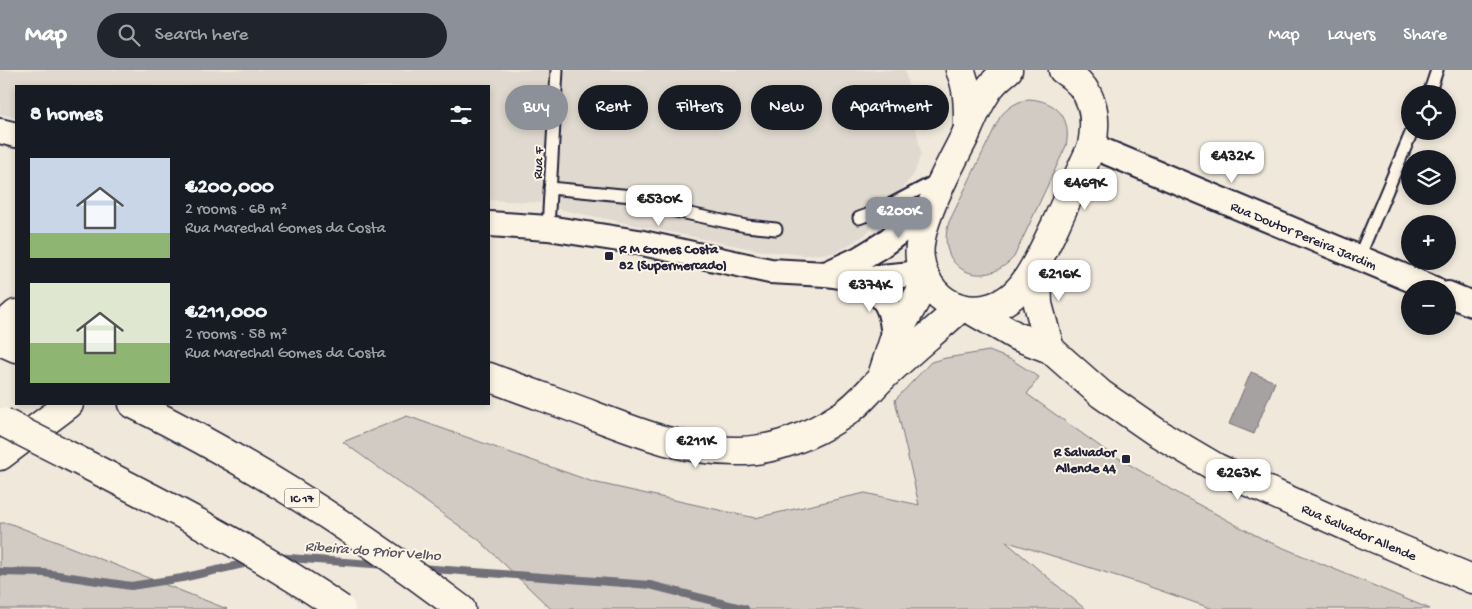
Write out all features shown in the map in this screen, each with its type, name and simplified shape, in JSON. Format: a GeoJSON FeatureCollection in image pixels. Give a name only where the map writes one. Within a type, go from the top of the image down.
{"type":"FeatureCollection","features":[{"type":"Feature","properties":{"kind":"main road"},"geometry":{"type":"LineString","coordinates":[[960,70],[966,87],[968,128]]}},
{"type":"Feature","properties":{"kind":"main road"},"geometry":{"type":"LineString","coordinates":[[1008,70],[1000,76],[985,94],[945,176],[930,210],[920,244],[920,258],[925,277],[933,291],[943,300],[1016,336],[1050,349]]}},
{"type":"Feature","properties":{"kind":"main road"},"geometry":{"type":"LineString","coordinates":[[490,377],[651,438],[688,446],[740,452],[764,448],[814,432],[843,415],[882,378],[965,310],[988,308],[1004,301],[1022,285],[1040,258],[1092,146],[1094,118],[1084,80],[1074,77],[1063,70]]}},
{"type":"Feature","properties":{"kind":"main road"},"geometry":{"type":"LineString","coordinates":[[1040,258],[1037,280],[1038,304],[1050,349]]}},
{"type":"Feature","properties":{"kind":"main road"},"geometry":{"type":"LineString","coordinates":[[882,378],[894,339],[925,277]]}},
{"type":"Feature","properties":{"kind":"main road"},"geometry":{"type":"LineString","coordinates":[[0,328],[15,315]]}},
{"type":"Feature","properties":{"kind":"main road"},"geometry":{"type":"LineString","coordinates":[[0,341],[15,348]]}},
{"type":"Feature","properties":{"kind":"main road","name":"Rua Salvador Allende"},"geometry":{"type":"LineString","coordinates":[[1050,349],[1101,394],[1156,432],[1218,468],[1362,533],[1472,579]]}},
{"type":"Feature","properties":{"kind":"main road"},"geometry":{"type":"LineString","coordinates":[[0,456],[68,405]]}},
{"type":"Feature","properties":{"kind":"main road","name":"IC 17"},"geometry":{"type":"LineString","coordinates":[[135,405],[208,444],[365,538],[461,609]]}},
{"type":"Feature","properties":{"kind":"main road"},"geometry":{"type":"LineString","coordinates":[[0,421],[215,533],[308,586],[341,609]]}},
{"type":"Feature","properties":{"kind":"street"},"geometry":{"type":"LineString","coordinates":[[0,131],[15,135]]}},
{"type":"Feature","properties":{"kind":"street","name":"Rua Doutor Pereira Jardim"},"geometry":{"type":"LineString","coordinates":[[1092,146],[1413,280]]}},
{"type":"Feature","properties":{"kind":"street"},"geometry":{"type":"LineString","coordinates":[[826,274],[874,250],[930,210]]}},
{"type":"Feature","properties":{"kind":"street"},"geometry":{"type":"LineString","coordinates":[[490,224],[548,228],[638,242],[770,271],[826,274],[859,279],[925,277]]}},
{"type":"Feature","properties":{"kind":"street"},"geometry":{"type":"LineString","coordinates":[[859,279],[876,290],[888,304],[893,321],[894,339]]}},
{"type":"Feature","properties":{"kind":"street"},"geometry":{"type":"LineString","coordinates":[[1456,297],[1472,304]]}},
{"type":"Feature","properties":{"kind":"lane","name":"Rua F"},"geometry":{"type":"LineString","coordinates":[[548,228],[557,70]]}},
{"type":"Feature","properties":{"kind":"lane"},"geometry":{"type":"LineString","coordinates":[[1432,85],[1437,70]]}},
{"type":"Feature","properties":{"kind":"lane"},"geometry":{"type":"LineString","coordinates":[[1359,257],[1408,140]]}},
{"type":"Feature","properties":{"kind":"lane"},"geometry":{"type":"LineString","coordinates":[[859,218],[878,211],[945,176]]}},
{"type":"Feature","properties":{"kind":"lane"},"geometry":{"type":"LineString","coordinates":[[550,188],[632,196],[648,204],[746,226],[776,229]]}},
{"type":"Feature","properties":{"kind":"shaded area"},"geometry":{"type":"Polygon","coordinates":[[[0,70],[905,70],[908,85],[832,85],[832,130],[916,130],[921,154],[914,174],[865,235],[835,253],[804,255],[757,250],[549,207],[545,203],[490,200],[490,85],[15,85],[15,118],[0,114],[0,70]]]}},
{"type":"Feature","properties":{"kind":"shaded area"},"geometry":{"type":"Polygon","coordinates":[[[1029,99],[1047,103],[1055,107],[1060,113],[1067,127],[1066,146],[1014,257],[1001,268],[988,273],[975,274],[964,270],[955,263],[948,252],[946,238],[949,222],[1000,117],[1013,105],[1029,99]]]}},
{"type":"Feature","properties":{"kind":"shaded area"},"geometry":{"type":"Polygon","coordinates":[[[989,351],[1012,360],[1039,377],[1027,394],[1105,450],[1181,495],[1267,541],[1430,609],[1213,609],[1136,582],[1005,541],[1085,609],[551,609],[479,540],[343,442],[407,416],[593,482],[755,518],[865,493],[919,505],[895,400],[931,362],[989,351]]]}},
{"type":"Feature","properties":{"kind":"shaded area"},"geometry":{"type":"Polygon","coordinates":[[[1251,372],[1275,382],[1254,434],[1229,424],[1251,372]]]}},
{"type":"Feature","properties":{"kind":"shaded area"},"geometry":{"type":"Polygon","coordinates":[[[0,523],[9,523],[227,609],[0,609],[0,523]]]}},
{"type":"Feature","properties":{"kind":"waterway","name":"Ribeira do Prior Velho"},"geometry":{"type":"LineString","coordinates":[[275,557],[386,565]]}},
{"type":"Feature","properties":{"kind":"waterway","name":"Ribeira do Prior Velho"},"geometry":{"type":"LineString","coordinates":[[0,572],[44,573],[131,586],[182,578],[252,562]]}},
{"type":"Feature","properties":{"kind":"waterway","name":"Ribeira do Prior Velho"},"geometry":{"type":"LineString","coordinates":[[420,568],[650,585],[745,609]]}},
{"type":"Feature","properties":{"kind":"place","name":"R M Gomes Costa 82 (Supermercado)"},"geometry":{"type":"Point","coordinates":[609,256]}},
{"type":"Feature","properties":{"kind":"place","name":"R Salvador Allende 44"},"geometry":{"type":"Point","coordinates":[1126,459]}}]}
